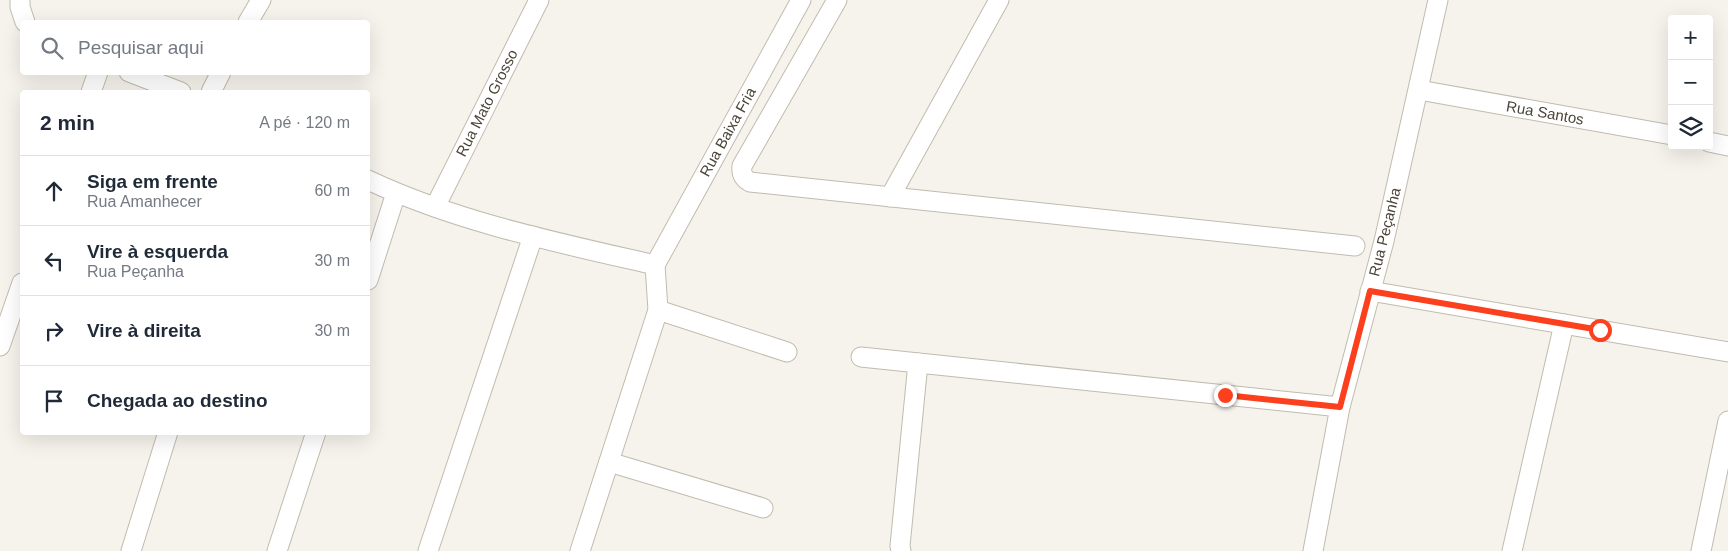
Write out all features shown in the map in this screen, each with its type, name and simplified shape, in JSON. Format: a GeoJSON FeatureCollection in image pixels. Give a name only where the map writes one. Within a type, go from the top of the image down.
{"type":"FeatureCollection","features":[{"type":"Feature","properties":{"kind":"street"},"geometry":{"type":"LineString","coordinates":[[20,0],[24,20]]}},
{"type":"Feature","properties":{"kind":"street"},"geometry":{"type":"LineString","coordinates":[[249,20],[261,0]]}},
{"type":"Feature","properties":{"kind":"street","name":"Rua Mato Grosso"},"geometry":{"type":"LineString","coordinates":[[435,207],[539,0]]}},
{"type":"Feature","properties":{"kind":"street","name":"Rua Baixa Fria"},"geometry":{"type":"LineString","coordinates":[[655,265],[801,0]]}},
{"type":"Feature","properties":{"kind":"street","name":"Rua Baixa Fria"},"geometry":{"type":"LineString","coordinates":[[837,0],[742,166],[743,176],[750,182],[890,197]]}},
{"type":"Feature","properties":{"kind":"street"},"geometry":{"type":"LineString","coordinates":[[999,0],[890,197],[1356,246]]}},
{"type":"Feature","properties":{"kind":"street","name":"Rua Peçanha"},"geometry":{"type":"LineString","coordinates":[[1313,551],[1340,407],[1370,291],[1438,0]]}},
{"type":"Feature","properties":{"kind":"street"},"geometry":{"type":"LineString","coordinates":[[92,90],[97,75]]}},
{"type":"Feature","properties":{"kind":"street"},"geometry":{"type":"LineString","coordinates":[[137,75],[176,90]]}},
{"type":"Feature","properties":{"kind":"street"},"geometry":{"type":"LineString","coordinates":[[212,90],[220,75]]}},
{"type":"Feature","properties":{"kind":"street","name":"Rua Santos"},"geometry":{"type":"LineString","coordinates":[[1418,90],[1668,135]]}},
{"type":"Feature","properties":{"kind":"street"},"geometry":{"type":"LineString","coordinates":[[1713,143],[1728,146]]}},
{"type":"Feature","properties":{"kind":"street"},"geometry":{"type":"LineString","coordinates":[[370,181],[396,194],[533,236],[655,265],[658,310],[580,551]]}},
{"type":"Feature","properties":{"kind":"street"},"geometry":{"type":"LineString","coordinates":[[370,274],[396,194]]}},
{"type":"Feature","properties":{"kind":"street"},"geometry":{"type":"LineString","coordinates":[[428,551],[533,236]]}},
{"type":"Feature","properties":{"kind":"street"},"geometry":{"type":"LineString","coordinates":[[0,346],[20,289]]}},
{"type":"Feature","properties":{"kind":"street"},"geometry":{"type":"LineString","coordinates":[[1370,291],[1728,352]]}},
{"type":"Feature","properties":{"kind":"street"},"geometry":{"type":"LineString","coordinates":[[658,310],[787,352]]}},
{"type":"Feature","properties":{"kind":"street"},"geometry":{"type":"LineString","coordinates":[[1512,551],[1564,324]]}},
{"type":"Feature","properties":{"kind":"street"},"geometry":{"type":"LineString","coordinates":[[860,357],[1340,407]]}},
{"type":"Feature","properties":{"kind":"street"},"geometry":{"type":"LineString","coordinates":[[901,551],[918,363]]}},
{"type":"Feature","properties":{"kind":"street"},"geometry":{"type":"LineString","coordinates":[[1701,551],[1728,421]]}},
{"type":"Feature","properties":{"kind":"street"},"geometry":{"type":"LineString","coordinates":[[131,551],[167,435]]}},
{"type":"Feature","properties":{"kind":"street"},"geometry":{"type":"LineString","coordinates":[[277,551],[315,435]]}},
{"type":"Feature","properties":{"kind":"street"},"geometry":{"type":"LineString","coordinates":[[609,462],[763,508]]}},
{"type":"Feature","properties":{"kind":"route"},"geometry":{"type":"LineString","coordinates":[[1225,395],[1340,407],[1370,291],[1600,330]]}}]}
